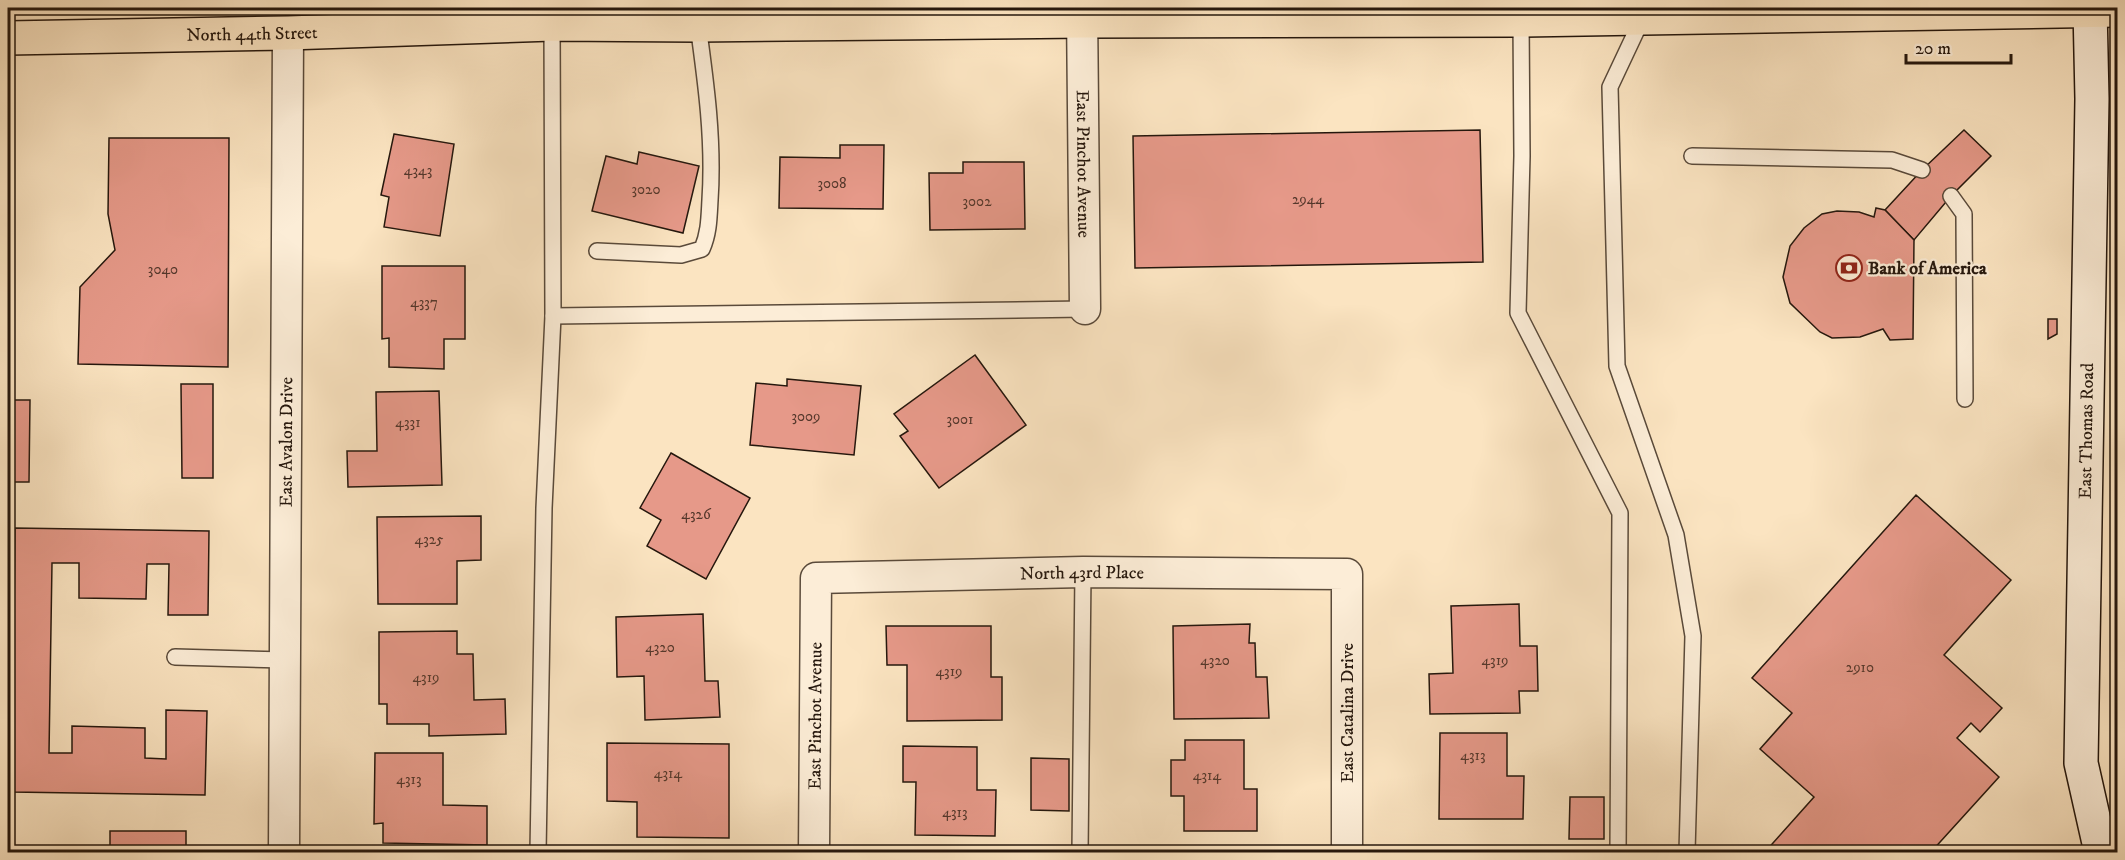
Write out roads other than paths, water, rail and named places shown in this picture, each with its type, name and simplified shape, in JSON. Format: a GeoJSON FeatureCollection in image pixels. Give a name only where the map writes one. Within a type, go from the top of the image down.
{"type":"FeatureCollection","features":[{"type":"Feature","properties":{"kind":"main road","name":"North 44th Street"},"geometry":{"type":"LineString","coordinates":[[8,38],[288,33],[552,24],[595,15],[698,25],[1084,12],[1521,20],[2099,9]]}},
{"type":"Feature","properties":{"kind":"main road","name":"East Thomas Road"},"geometry":{"type":"LineString","coordinates":[[2099,9],[2092,99],[2081,763],[2101,852]]}},
{"type":"Feature","properties":{"kind":"street","name":"East Pinchot Avenue"},"geometry":{"type":"LineString","coordinates":[[1084,12],[1085,309]]}},
{"type":"Feature","properties":{"kind":"street","name":"East Avalon Drive"},"geometry":{"type":"LineString","coordinates":[[284,852],[288,33]]}},
{"type":"Feature","properties":{"kind":"street","name":"North 43rd Place"},"geometry":{"type":"LineString","coordinates":[[816,578],[1083,572],[1347,574]]}},
{"type":"Feature","properties":{"kind":"street","name":"East Catalina Drive"},"geometry":{"type":"LineString","coordinates":[[1347,574],[1347,852]]}},
{"type":"Feature","properties":{"kind":"street","name":"East Pinchot Avenue"},"geometry":{"type":"LineString","coordinates":[[814,852],[816,578]]}},
{"type":"Feature","properties":{"kind":"lane"},"geometry":{"type":"LineString","coordinates":[[1642,19],[1610,87],[1617,366],[1676,535],[1693,636],[1687,852]]}},
{"type":"Feature","properties":{"kind":"lane"},"geometry":{"type":"LineString","coordinates":[[1521,20],[1522,156],[1518,313],[1620,513],[1618,852]]}},
{"type":"Feature","properties":{"kind":"lane"},"geometry":{"type":"LineString","coordinates":[[538,852],[544,508],[554,316],[552,24]]}},
{"type":"Feature","properties":{"kind":"lane"},"geometry":{"type":"LineString","coordinates":[[597,251],[681,255],[702,249],[708,235],[712,169],[707,93],[698,25]]}},
{"type":"Feature","properties":{"kind":"lane"},"geometry":{"type":"LineString","coordinates":[[1692,156],[1892,160],[1922,170]]}},
{"type":"Feature","properties":{"kind":"lane"},"geometry":{"type":"LineString","coordinates":[[1951,196],[1964,214],[1965,399]]}},
{"type":"Feature","properties":{"kind":"lane"},"geometry":{"type":"LineString","coordinates":[[554,316],[1085,309]]}},
{"type":"Feature","properties":{"kind":"lane"},"geometry":{"type":"LineString","coordinates":[[1080,852],[1083,572]]}},
{"type":"Feature","properties":{"kind":"lane"},"geometry":{"type":"LineString","coordinates":[[175,657],[285,660]]}},
{"type":"Feature","properties":{"kind":"place","name":"Bank of America"},"geometry":{"type":"Point","coordinates":[1849,268]}}]}
